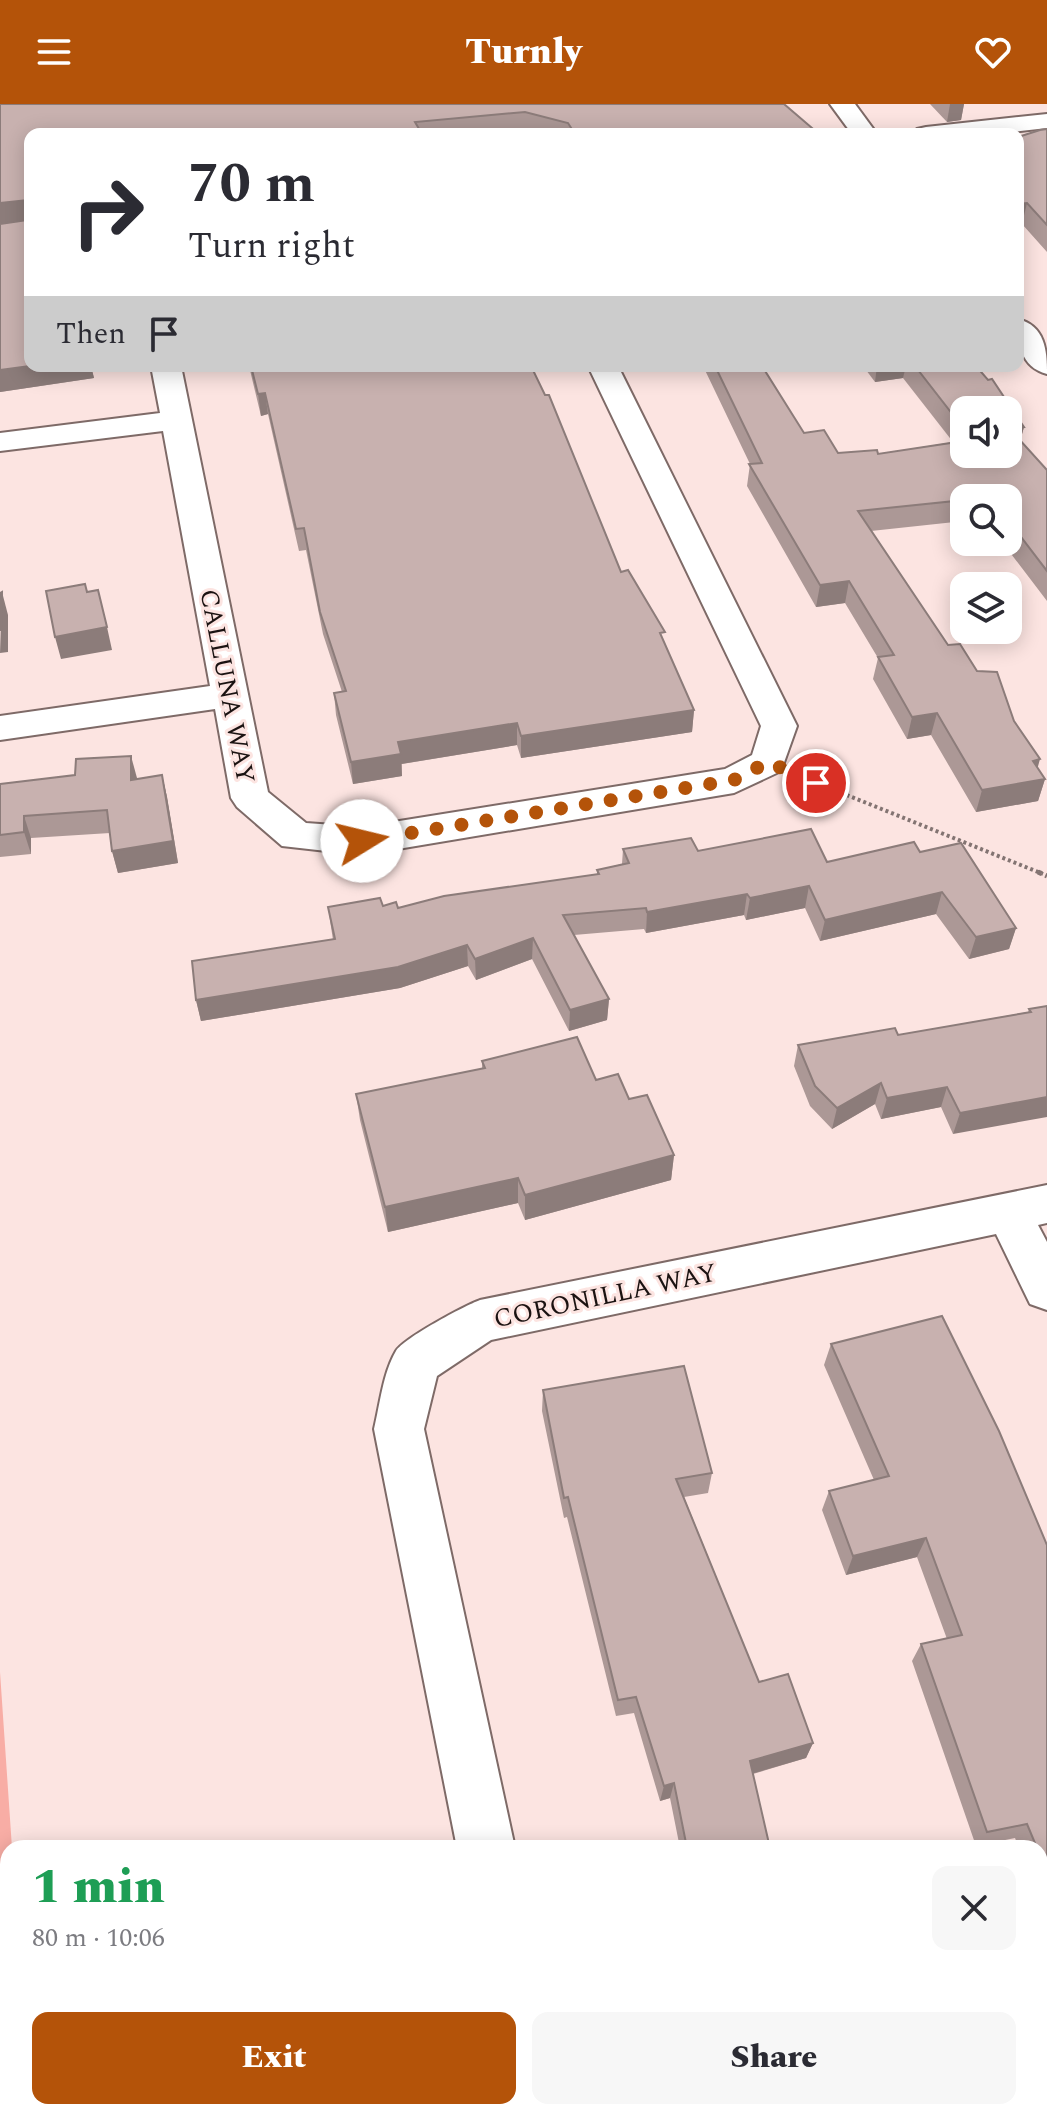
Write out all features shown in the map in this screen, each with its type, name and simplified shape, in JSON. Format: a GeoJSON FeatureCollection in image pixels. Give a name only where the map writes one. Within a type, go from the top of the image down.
{"type":"FeatureCollection","features":[{"type":"Feature","properties":{"kind":"street"},"geometry":{"type":"LineString","coordinates":[[842,104],[860,128]]}},
{"type":"Feature","properties":{"kind":"street"},"geometry":{"type":"LineString","coordinates":[[982,128],[1047,121]]}},
{"type":"Feature","properties":{"kind":"street"},"geometry":{"type":"LineString","coordinates":[[1024,336],[1047,365]]}},
{"type":"Feature","properties":{"kind":"street","name":"CALLUNA WAY"},"geometry":{"type":"LineString","coordinates":[[167,372],[250,798],[296,836],[362,841],[377,839],[734,780],[768,762]]}},
{"type":"Feature","properties":{"kind":"street"},"geometry":{"type":"LineString","coordinates":[[606,372],[779,726],[768,762]]}},
{"type":"Feature","properties":{"kind":"street"},"geometry":{"type":"LineString","coordinates":[[0,442],[177,420]]}},
{"type":"Feature","properties":{"kind":"street"},"geometry":{"type":"LineString","coordinates":[[0,728],[230,695]]}},
{"type":"Feature","properties":{"kind":"street","name":"CORONILLA WAY"},"geometry":{"type":"LineString","coordinates":[[484,1840],[399,1429],[415,1363],[480,1321],[1028,1208],[1047,1290]]}},
{"type":"Feature","properties":{"kind":"path"},"geometry":{"type":"LineString","coordinates":[[768,762],[1047,876]]}},
{"type":"Feature","properties":{"kind":"shaded area"},"geometry":{"type":"Polygon","coordinates":[[[0,1672],[11,1840],[0,1840],[0,1672]]]}},
{"type":"Feature","properties":{"kind":"building"},"geometry":{"type":"Polygon","coordinates":[[[0,104],[784,104],[812,128],[571,128],[568,123],[525,112],[415,122],[418,128],[24,128],[24,200],[0,203],[0,104]]]}},
{"type":"Feature","properties":{"kind":"building"},"geometry":{"type":"Polygon","coordinates":[[[1047,129],[1047,225],[1024,203],[1024,135],[1047,129]]]}},
{"type":"Feature","properties":{"kind":"building"},"geometry":{"type":"Polygon","coordinates":[[[24,221],[24,367],[0,370],[0,224],[24,221]]]}},
{"type":"Feature","properties":{"kind":"building"},"geometry":{"type":"Polygon","coordinates":[[[252,372],[534,372],[545,395],[549,395],[621,572],[628,570],[665,632],[660,633],[694,710],[521,736],[517,723],[398,742],[401,754],[351,762],[334,693],[346,691],[320,612],[304,528],[296,529],[265,393],[258,394],[252,372]]]}},
{"type":"Feature","properties":{"kind":"building"},"geometry":{"type":"Polygon","coordinates":[[[718,372],[766,372],[804,433],[824,430],[838,453],[877,450],[878,454],[950,443],[950,468],[1022,468],[1022,442],[1047,470],[1047,571],[1022,538],[1022,484],[950,484],[950,501],[858,511],[948,645],[960,644],[977,671],[997,672],[1014,721],[1040,759],[1033,761],[1045,779],[982,790],[937,713],[912,717],[878,657],[894,655],[849,581],[820,585],[749,464],[762,463],[718,372]]]}},
{"type":"Feature","properties":{"kind":"building"},"geometry":{"type":"Polygon","coordinates":[[[920,372],[981,372],[988,380],[992,379],[1003,396],[950,396],[950,411],[920,372]]]}},
{"type":"Feature","properties":{"kind":"building"},"geometry":{"type":"Polygon","coordinates":[[[85,584],[87,592],[98,590],[107,627],[55,637],[46,591],[85,584]]]}},
{"type":"Feature","properties":{"kind":"building"},"geometry":{"type":"Polygon","coordinates":[[[0,593],[1,630],[0,630],[0,593]]]}},
{"type":"Feature","properties":{"kind":"building"},"geometry":{"type":"Polygon","coordinates":[[[131,756],[131,780],[162,775],[173,841],[112,851],[107,810],[24,816],[24,832],[0,835],[0,784],[75,775],[76,759],[131,756]]]}},
{"type":"Feature","properties":{"kind":"building"},"geometry":{"type":"Polygon","coordinates":[[[811,829],[827,862],[914,842],[920,852],[961,843],[1016,928],[976,937],[942,892],[825,920],[809,886],[750,898],[747,894],[647,912],[646,908],[563,915],[609,999],[570,1010],[533,938],[475,959],[467,945],[398,967],[196,1000],[192,961],[335,939],[328,907],[380,898],[383,906],[396,902],[398,908],[444,896],[599,874],[597,870],[629,863],[623,849],[691,838],[698,851],[811,829]]]}},
{"type":"Feature","properties":{"kind":"building"},"geometry":{"type":"Polygon","coordinates":[[[1047,1006],[1047,1097],[960,1113],[947,1087],[887,1098],[881,1083],[837,1108],[815,1086],[798,1045],[895,1028],[898,1035],[1031,1012],[1029,1009],[1047,1006]]]}},
{"type":"Feature","properties":{"kind":"building"},"geometry":{"type":"Polygon","coordinates":[[[577,1037],[596,1080],[618,1074],[629,1099],[647,1095],[674,1155],[525,1195],[518,1178],[385,1207],[356,1094],[485,1068],[482,1061],[577,1037]]]}},
{"type":"Feature","properties":{"kind":"building"},"geometry":{"type":"Polygon","coordinates":[[[942,1316],[999,1431],[1047,1545],[1047,1840],[1034,1840],[1027,1824],[987,1832],[921,1644],[962,1635],[926,1538],[853,1556],[829,1491],[889,1476],[831,1344],[942,1316]]]}},
{"type":"Feature","properties":{"kind":"building"},"geometry":{"type":"Polygon","coordinates":[[[684,1366],[712,1473],[676,1479],[759,1682],[788,1674],[813,1743],[750,1761],[768,1840],[685,1840],[674,1783],[664,1786],[636,1697],[618,1700],[568,1497],[564,1498],[543,1390],[684,1366]]]}},
{"type":"Feature","properties":{"kind":"route"},"geometry":{"type":"LineString","coordinates":[[362,841],[734,780],[768,762],[816,783]]}}]}
